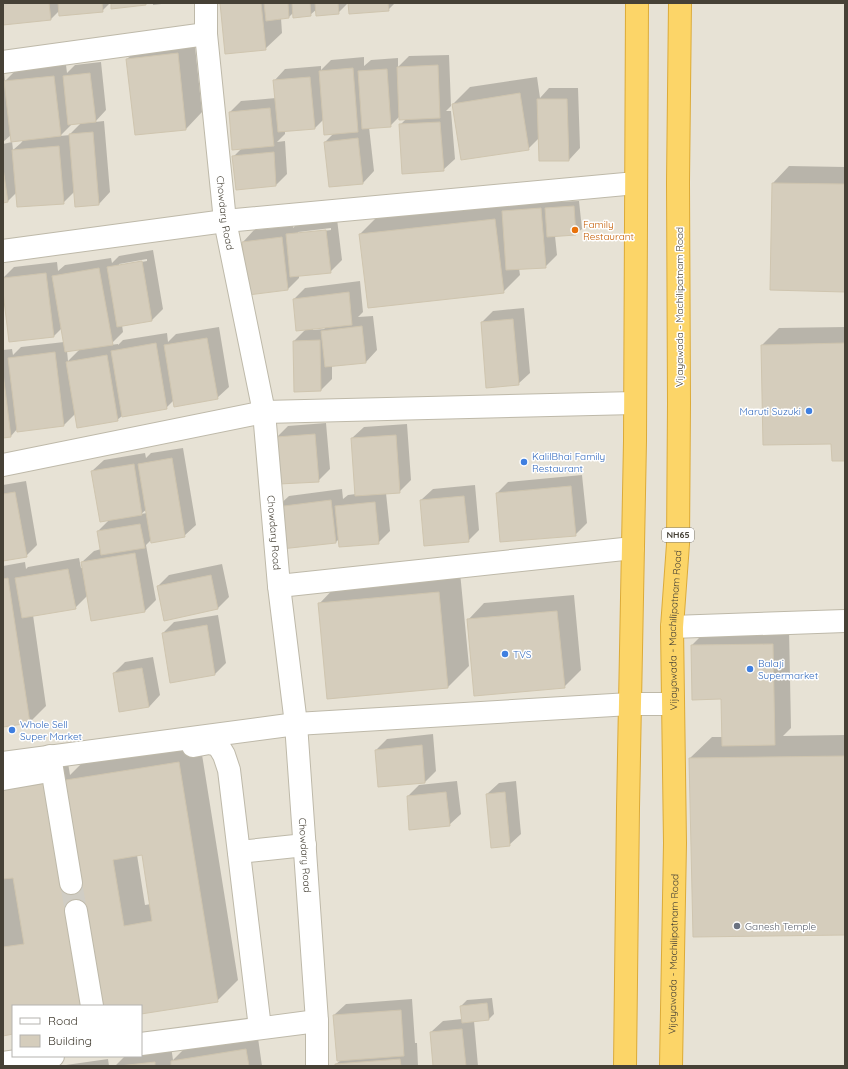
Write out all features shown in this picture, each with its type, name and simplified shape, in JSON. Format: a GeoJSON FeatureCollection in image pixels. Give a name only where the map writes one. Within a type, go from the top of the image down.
{"type":"FeatureCollection","features":[{"type":"Feature","properties":{"kind":"highway"},"geometry":{"type":"LineString","coordinates":[[625,1066],[635,403],[637,3]]}},
{"type":"Feature","properties":{"kind":"highway","name":"Vijayawada - Machilipatnam Road"},"geometry":{"type":"LineString","coordinates":[[671,1066],[675,843],[672,627],[678,544],[678,174],[680,3]]}},
{"type":"Feature","properties":{"kind":"street","name":"Chowdary Road"},"geometry":{"type":"LineString","coordinates":[[206,3],[206,34],[225,221],[264,412],[279,586],[296,724],[317,1021],[318,1066]]}},
{"type":"Feature","properties":{"kind":"street"},"geometry":{"type":"LineString","coordinates":[[3,62],[206,34]]}},
{"type":"Feature","properties":{"kind":"street"},"geometry":{"type":"LineString","coordinates":[[3,251],[225,221],[636,184]]}},
{"type":"Feature","properties":{"kind":"street"},"geometry":{"type":"LineString","coordinates":[[3,466],[264,412],[635,403]]}},
{"type":"Feature","properties":{"kind":"street"},"geometry":{"type":"LineString","coordinates":[[279,586],[633,548]]}},
{"type":"Feature","properties":{"kind":"street"},"geometry":{"type":"LineString","coordinates":[[672,627],[845,621]]}},
{"type":"Feature","properties":{"kind":"street"},"geometry":{"type":"LineString","coordinates":[[3,778],[51,763],[296,724],[630,704],[673,704]]}},
{"type":"Feature","properties":{"kind":"street"},"geometry":{"type":"LineString","coordinates":[[3,762],[51,763],[209,744],[218,745],[224,754],[229,770],[260,1028]]}},
{"type":"Feature","properties":{"kind":"street"},"geometry":{"type":"LineString","coordinates":[[51,763],[71,883]]}},
{"type":"Feature","properties":{"kind":"street"},"geometry":{"type":"LineString","coordinates":[[239,852],[305,845]]}},
{"type":"Feature","properties":{"kind":"street"},"geometry":{"type":"LineString","coordinates":[[76,911],[92,1005]]}},
{"type":"Feature","properties":{"kind":"street"},"geometry":{"type":"LineString","coordinates":[[142,1044],[317,1021]]}},
{"type":"Feature","properties":{"kind":"street"},"geometry":{"type":"LineString","coordinates":[[3,1063],[46,1057]]}},
{"type":"Feature","properties":{"kind":"shaded area"},"geometry":{"type":"Polygon","coordinates":[[[3,3],[845,3],[845,1066],[3,1066],[3,3]]]}},
{"type":"Feature","properties":{"kind":"building"},"geometry":{"type":"Polygon","coordinates":[[[3,3],[49,3],[51,20],[3,25],[3,3]]]}},
{"type":"Feature","properties":{"kind":"building"},"geometry":{"type":"Polygon","coordinates":[[[58,3],[102,3],[103,12],[59,16],[58,3]]]}},
{"type":"Feature","properties":{"kind":"building"},"geometry":{"type":"Polygon","coordinates":[[[111,3],[146,3],[146,5],[111,9],[111,3]]]}},
{"type":"Feature","properties":{"kind":"building"},"geometry":{"type":"Polygon","coordinates":[[[220,3],[261,3],[266,50],[225,54],[220,3]]]}},
{"type":"Feature","properties":{"kind":"building"},"geometry":{"type":"Polygon","coordinates":[[[264,3],[288,3],[289,18],[266,21],[264,3]]]}},
{"type":"Feature","properties":{"kind":"building"},"geometry":{"type":"Polygon","coordinates":[[[292,3],[310,3],[311,16],[293,18],[292,3]]]}},
{"type":"Feature","properties":{"kind":"building"},"geometry":{"type":"Polygon","coordinates":[[[315,3],[338,3],[339,14],[316,16],[315,3]]]}},
{"type":"Feature","properties":{"kind":"building"},"geometry":{"type":"Polygon","coordinates":[[[348,3],[388,3],[389,11],[349,14],[348,3]]]}},
{"type":"Feature","properties":{"kind":"building"},"geometry":{"type":"Polygon","coordinates":[[[178,53],[186,130],[135,135],[126,59],[178,53]]]}},
{"type":"Feature","properties":{"kind":"building"},"geometry":{"type":"Polygon","coordinates":[[[438,65],[440,118],[399,120],[397,67],[438,65]]]}},
{"type":"Feature","properties":{"kind":"building"},"geometry":{"type":"Polygon","coordinates":[[[353,68],[358,132],[324,135],[319,71],[353,68]]]}},
{"type":"Feature","properties":{"kind":"building"},"geometry":{"type":"Polygon","coordinates":[[[387,69],[391,127],[362,129],[358,71],[387,69]]]}},
{"type":"Feature","properties":{"kind":"building"},"geometry":{"type":"Polygon","coordinates":[[[90,73],[96,122],[68,125],[63,76],[90,73]]]}},
{"type":"Feature","properties":{"kind":"building"},"geometry":{"type":"Polygon","coordinates":[[[54,76],[61,136],[11,142],[4,81],[54,76]]]}},
{"type":"Feature","properties":{"kind":"building"},"geometry":{"type":"Polygon","coordinates":[[[310,77],[315,129],[278,132],[273,80],[310,77]]]}},
{"type":"Feature","properties":{"kind":"building"},"geometry":{"type":"Polygon","coordinates":[[[520,93],[529,150],[461,160],[452,104],[520,93]]]}},
{"type":"Feature","properties":{"kind":"building"},"geometry":{"type":"Polygon","coordinates":[[[537,99],[567,99],[569,161],[539,161],[537,99]]]}},
{"type":"Feature","properties":{"kind":"building"},"geometry":{"type":"Polygon","coordinates":[[[270,108],[274,146],[232,150],[229,112],[270,108]]]}},
{"type":"Feature","properties":{"kind":"building"},"geometry":{"type":"Polygon","coordinates":[[[440,122],[444,171],[402,174],[399,124],[440,122]]]}},
{"type":"Feature","properties":{"kind":"building"},"geometry":{"type":"Polygon","coordinates":[[[93,132],[99,205],[75,207],[69,134],[93,132]]]}},
{"type":"Feature","properties":{"kind":"building"},"geometry":{"type":"Polygon","coordinates":[[[358,138],[363,184],[329,187],[324,142],[358,138]]]}},
{"type":"Feature","properties":{"kind":"building"},"geometry":{"type":"Polygon","coordinates":[[[59,146],[64,204],[17,207],[12,150],[59,146]]]}},
{"type":"Feature","properties":{"kind":"building"},"geometry":{"type":"Polygon","coordinates":[[[274,152],[276,186],[236,190],[232,156],[274,152]]]}},
{"type":"Feature","properties":{"kind":"building"},"geometry":{"type":"Polygon","coordinates":[[[3,168],[8,202],[3,203],[3,168]]]}},
{"type":"Feature","properties":{"kind":"building"},"geometry":{"type":"Polygon","coordinates":[[[772,183],[845,184],[845,292],[770,290],[772,183]]]}},
{"type":"Feature","properties":{"kind":"building"},"geometry":{"type":"Polygon","coordinates":[[[574,206],[576,235],[547,237],[545,208],[574,206]]]}},
{"type":"Feature","properties":{"kind":"building"},"geometry":{"type":"Polygon","coordinates":[[[541,208],[546,268],[506,270],[502,211],[541,208]]]}},
{"type":"Feature","properties":{"kind":"building"},"geometry":{"type":"Polygon","coordinates":[[[495,219],[504,293],[368,308],[359,234],[495,219]]]}},
{"type":"Feature","properties":{"kind":"building"},"geometry":{"type":"Polygon","coordinates":[[[326,230],[331,273],[290,277],[286,234],[326,230]]]}},
{"type":"Feature","properties":{"kind":"building"},"geometry":{"type":"Polygon","coordinates":[[[282,237],[288,290],[248,295],[242,242],[282,237]]]}},
{"type":"Feature","properties":{"kind":"building"},"geometry":{"type":"Polygon","coordinates":[[[142,261],[152,321],[117,327],[107,267],[142,261]]]}},
{"type":"Feature","properties":{"kind":"building"},"geometry":{"type":"Polygon","coordinates":[[[99,268],[113,345],[65,352],[52,276],[99,268]]]}},
{"type":"Feature","properties":{"kind":"building"},"geometry":{"type":"Polygon","coordinates":[[[46,273],[54,337],[9,342],[3,292],[3,278],[46,273]]]}},
{"type":"Feature","properties":{"kind":"building"},"geometry":{"type":"Polygon","coordinates":[[[349,292],[352,325],[296,331],[293,299],[349,292]]]}},
{"type":"Feature","properties":{"kind":"building"},"geometry":{"type":"Polygon","coordinates":[[[513,319],[519,385],[486,388],[481,322],[513,319]]]}},
{"type":"Feature","properties":{"kind":"building"},"geometry":{"type":"Polygon","coordinates":[[[362,326],[366,363],[325,367],[321,331],[362,326]]]}},
{"type":"Feature","properties":{"kind":"building"},"geometry":{"type":"Polygon","coordinates":[[[207,338],[218,399],[174,407],[164,345],[207,338]]]}},
{"type":"Feature","properties":{"kind":"building"},"geometry":{"type":"Polygon","coordinates":[[[320,340],[321,391],[294,392],[293,341],[320,340]]]}},
{"type":"Feature","properties":{"kind":"building"},"geometry":{"type":"Polygon","coordinates":[[[156,343],[167,409],[122,417],[111,351],[156,343]]]}},
{"type":"Feature","properties":{"kind":"building"},"geometry":{"type":"Polygon","coordinates":[[[845,343],[845,461],[832,461],[831,444],[763,445],[761,345],[845,343]]]}},
{"type":"Feature","properties":{"kind":"building"},"geometry":{"type":"Polygon","coordinates":[[[55,352],[64,426],[17,432],[8,358],[55,352]]]}},
{"type":"Feature","properties":{"kind":"building"},"geometry":{"type":"Polygon","coordinates":[[[107,355],[118,421],[77,428],[66,362],[107,355]]]}},
{"type":"Feature","properties":{"kind":"building"},"geometry":{"type":"Polygon","coordinates":[[[3,373],[11,437],[3,438],[3,373]]]}},
{"type":"Feature","properties":{"kind":"building"},"geometry":{"type":"Polygon","coordinates":[[[315,434],[319,482],[279,484],[276,437],[315,434]]]}},
{"type":"Feature","properties":{"kind":"building"},"geometry":{"type":"Polygon","coordinates":[[[396,435],[400,493],[355,496],[351,438],[396,435]]]}},
{"type":"Feature","properties":{"kind":"building"},"geometry":{"type":"Polygon","coordinates":[[[172,458],[185,537],[151,543],[138,464],[172,458]]]}},
{"type":"Feature","properties":{"kind":"building"},"geometry":{"type":"Polygon","coordinates":[[[134,464],[142,515],[100,522],[91,471],[134,464]]]}},
{"type":"Feature","properties":{"kind":"building"},"geometry":{"type":"Polygon","coordinates":[[[571,486],[576,536],[500,542],[496,493],[571,486]]]}},
{"type":"Feature","properties":{"kind":"building"},"geometry":{"type":"Polygon","coordinates":[[[15,492],[27,557],[3,561],[3,494],[15,492]]]}},
{"type":"Feature","properties":{"kind":"building"},"geometry":{"type":"Polygon","coordinates":[[[464,496],[469,542],[424,546],[420,500],[464,496]]]}},
{"type":"Feature","properties":{"kind":"building"},"geometry":{"type":"Polygon","coordinates":[[[331,500],[336,543],[281,549],[276,507],[331,500]]]}},
{"type":"Feature","properties":{"kind":"building"},"geometry":{"type":"Polygon","coordinates":[[[375,502],[379,544],[339,547],[335,506],[375,502]]]}},
{"type":"Feature","properties":{"kind":"building"},"geometry":{"type":"Polygon","coordinates":[[[140,524],[145,548],[101,555],[97,531],[140,524]]]}},
{"type":"Feature","properties":{"kind":"building"},"geometry":{"type":"Polygon","coordinates":[[[135,553],[145,612],[91,621],[81,562],[135,553]]]}},
{"type":"Feature","properties":{"kind":"building"},"geometry":{"type":"Polygon","coordinates":[[[68,569],[76,609],[22,618],[15,578],[68,569]]]}},
{"type":"Feature","properties":{"kind":"building"},"geometry":{"type":"Polygon","coordinates":[[[211,575],[218,609],[164,621],[157,586],[211,575]]]}},
{"type":"Feature","properties":{"kind":"building"},"geometry":{"type":"Polygon","coordinates":[[[8,578],[30,723],[3,727],[3,579],[8,578]]]}},
{"type":"Feature","properties":{"kind":"building"},"geometry":{"type":"Polygon","coordinates":[[[439,592],[448,688],[327,699],[318,603],[439,592]]]}},
{"type":"Feature","properties":{"kind":"building"},"geometry":{"type":"Polygon","coordinates":[[[557,611],[565,688],[474,696],[467,619],[557,611]]]}},
{"type":"Feature","properties":{"kind":"building"},"geometry":{"type":"Polygon","coordinates":[[[207,625],[215,675],[170,683],[162,633],[207,625]]]}},
{"type":"Feature","properties":{"kind":"building"},"geometry":{"type":"Polygon","coordinates":[[[773,644],[775,745],[722,746],[721,699],[692,700],[691,645],[773,644]]]}},
{"type":"Feature","properties":{"kind":"building"},"geometry":{"type":"Polygon","coordinates":[[[142,668],[149,707],[119,712],[113,673],[142,668]]]}},
{"type":"Feature","properties":{"kind":"building"},"geometry":{"type":"Polygon","coordinates":[[[422,745],[425,783],[378,787],[375,750],[422,745]]]}},
{"type":"Feature","properties":{"kind":"building"},"geometry":{"type":"Polygon","coordinates":[[[845,756],[845,935],[693,937],[689,758],[845,756]]]}},
{"type":"Feature","properties":{"kind":"building"},"geometry":{"type":"Polygon","coordinates":[[[179,762],[218,1002],[142,1014],[142,1005],[12,1005],[12,1034],[3,1036],[3,947],[24,944],[13,878],[3,879],[3,790],[179,762]],[[142,855],[113,860],[124,926],[152,921],[142,855]]]}},
{"type":"Feature","properties":{"kind":"building"},"geometry":{"type":"Polygon","coordinates":[[[446,792],[450,826],[409,830],[407,796],[446,792]]]}},
{"type":"Feature","properties":{"kind":"building"},"geometry":{"type":"Polygon","coordinates":[[[505,792],[510,846],[491,848],[486,794],[505,792]]]}},
{"type":"Feature","properties":{"kind":"building"},"geometry":{"type":"Polygon","coordinates":[[[487,1003],[489,1020],[462,1023],[460,1006],[487,1003]]]}},
{"type":"Feature","properties":{"kind":"building"},"geometry":{"type":"Polygon","coordinates":[[[401,1010],[404,1056],[337,1061],[333,1015],[401,1010]]]}},
{"type":"Feature","properties":{"kind":"building"},"geometry":{"type":"Polygon","coordinates":[[[462,1029],[466,1066],[433,1066],[430,1032],[462,1029]]]}},
{"type":"Feature","properties":{"kind":"building"},"geometry":{"type":"Polygon","coordinates":[[[246,1049],[249,1066],[171,1066],[171,1061],[246,1049]]]}},
{"type":"Feature","properties":{"kind":"building"},"geometry":{"type":"Polygon","coordinates":[[[400,1059],[401,1066],[335,1066],[335,1064],[400,1059]]]}},
{"type":"Feature","properties":{"kind":"building"},"geometry":{"type":"Polygon","coordinates":[[[155,1062],[155,1066],[119,1066],[155,1062]]]}},
{"type":"Feature","properties":{"kind":"tunnel"},"geometry":{"type":"LineString","coordinates":[[71,883],[76,911]]}},
{"type":"Feature","properties":{"kind":"place","name":"Family Restaurant"},"geometry":{"type":"Point","coordinates":[575,230]}},
{"type":"Feature","properties":{"kind":"place","name":"Maruti Suzuki"},"geometry":{"type":"Point","coordinates":[809,411]}},
{"type":"Feature","properties":{"kind":"place","name":"KalilBhai Family Restaurant"},"geometry":{"type":"Point","coordinates":[524,462]}},
{"type":"Feature","properties":{"kind":"place","name":"TVS"},"geometry":{"type":"Point","coordinates":[505,654]}},
{"type":"Feature","properties":{"kind":"place","name":"Balaji Supermarket"},"geometry":{"type":"Point","coordinates":[750,669]}},
{"type":"Feature","properties":{"kind":"place","name":"Whole Sell Super Market"},"geometry":{"type":"Point","coordinates":[12,730]}},
{"type":"Feature","properties":{"kind":"place","name":"Ganesh Temple"},"geometry":{"type":"Point","coordinates":[737,926]}}]}
